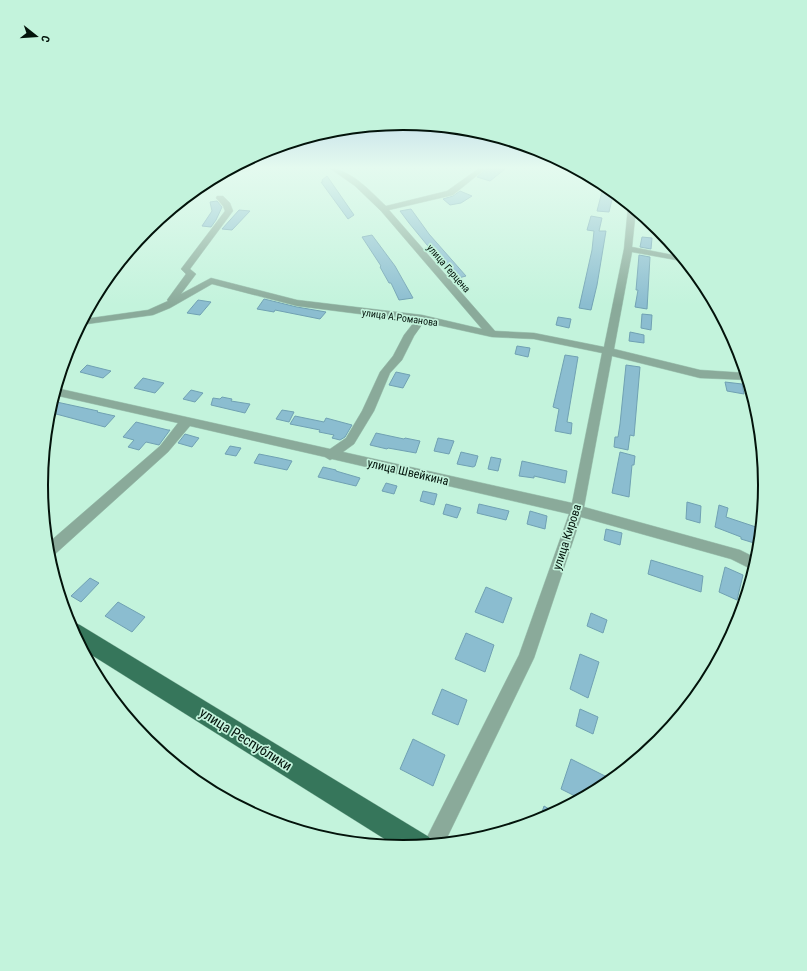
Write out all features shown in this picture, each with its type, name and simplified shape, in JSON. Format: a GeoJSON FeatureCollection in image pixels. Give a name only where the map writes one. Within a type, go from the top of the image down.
{"type":"FeatureCollection","features":[{"type":"Feature","properties":{"kind":"main road","name":"улица Республики"},"geometry":{"type":"LineString","coordinates":[[83,638],[411,841]]}},
{"type":"Feature","properties":{"kind":"street"},"geometry":{"type":"LineString","coordinates":[[167,306],[191,274],[185,269],[226,214]]}},
{"type":"Feature","properties":{"kind":"street","name":"улица Герцена"},"geometry":{"type":"LineString","coordinates":[[389,214],[492,334]]}},
{"type":"Feature","properties":{"kind":"street","name":"улица Кирова"},"geometry":{"type":"LineString","coordinates":[[436,839],[526,658],[577,510],[628,249],[631,214]]}},
{"type":"Feature","properties":{"kind":"street"},"geometry":{"type":"LineString","coordinates":[[628,249],[677,259]]}},
{"type":"Feature","properties":{"kind":"street","name":"улица А.Романова"},"geometry":{"type":"LineString","coordinates":[[89,321],[150,313],[167,306],[211,281],[297,303],[422,318],[492,334],[534,336],[607,351],[700,374],[742,377]]}},
{"type":"Feature","properties":{"kind":"street"},"geometry":{"type":"LineString","coordinates":[[330,455],[350,441],[368,411],[385,372],[398,358],[409,335],[422,318]]}},
{"type":"Feature","properties":{"kind":"street","name":"улица Швейкина"},"geometry":{"type":"LineString","coordinates":[[60,392],[330,455],[577,510],[736,554],[750,562]]}},
{"type":"Feature","properties":{"kind":"street"},"geometry":{"type":"LineString","coordinates":[[54,547],[164,449],[187,421]]}},
{"type":"Feature","properties":{"kind":"building"},"geometry":{"type":"Polygon","coordinates":[[[210,214],[219,214],[211,227],[202,226],[210,214]]]}},
{"type":"Feature","properties":{"kind":"building"},"geometry":{"type":"Polygon","coordinates":[[[235,214],[247,214],[232,230],[222,229],[235,214]]]}},
{"type":"Feature","properties":{"kind":"building"},"geometry":{"type":"Polygon","coordinates":[[[345,214],[354,214],[354,215],[348,219],[345,214]]]}},
{"type":"Feature","properties":{"kind":"building"},"geometry":{"type":"Polygon","coordinates":[[[402,214],[415,214],[429,234],[466,276],[455,279],[402,214]]]}},
{"type":"Feature","properties":{"kind":"building"},"geometry":{"type":"Polygon","coordinates":[[[591,216],[602,218],[599,231],[606,231],[597,285],[591,310],[579,308],[592,250],[594,231],[587,230],[591,216]]]}},
{"type":"Feature","properties":{"kind":"building"},"geometry":{"type":"Polygon","coordinates":[[[372,235],[395,266],[413,298],[399,300],[391,283],[389,283],[380,267],[381,266],[362,237],[372,235]]]}},
{"type":"Feature","properties":{"kind":"building"},"geometry":{"type":"Polygon","coordinates":[[[642,237],[652,238],[651,249],[640,247],[642,237]]]}},
{"type":"Feature","properties":{"kind":"building"},"geometry":{"type":"Polygon","coordinates":[[[639,255],[650,257],[647,309],[635,307],[638,290],[636,290],[639,255]]]}},
{"type":"Feature","properties":{"kind":"building"},"geometry":{"type":"Polygon","coordinates":[[[264,299],[326,312],[320,319],[275,310],[274,312],[257,309],[264,299]]]}},
{"type":"Feature","properties":{"kind":"building"},"geometry":{"type":"Polygon","coordinates":[[[198,300],[211,302],[200,315],[187,313],[198,300]]]}},
{"type":"Feature","properties":{"kind":"building"},"geometry":{"type":"Polygon","coordinates":[[[642,314],[652,315],[651,330],[641,328],[642,314]]]}},
{"type":"Feature","properties":{"kind":"building"},"geometry":{"type":"Polygon","coordinates":[[[558,317],[571,319],[569,328],[556,325],[558,317]]]}},
{"type":"Feature","properties":{"kind":"building"},"geometry":{"type":"Polygon","coordinates":[[[630,332],[644,335],[644,343],[629,341],[630,332]]]}},
{"type":"Feature","properties":{"kind":"building"},"geometry":{"type":"Polygon","coordinates":[[[517,346],[530,348],[528,357],[515,354],[517,346]]]}},
{"type":"Feature","properties":{"kind":"building"},"geometry":{"type":"Polygon","coordinates":[[[565,355],[578,357],[567,422],[572,423],[571,434],[555,431],[559,409],[553,407],[565,355]]]}},
{"type":"Feature","properties":{"kind":"building"},"geometry":{"type":"Polygon","coordinates":[[[87,365],[111,371],[103,378],[80,372],[87,365]]]}},
{"type":"Feature","properties":{"kind":"building"},"geometry":{"type":"Polygon","coordinates":[[[626,365],[640,367],[634,436],[630,435],[628,450],[614,447],[615,437],[618,437],[620,424],[626,365]]]}},
{"type":"Feature","properties":{"kind":"building"},"geometry":{"type":"Polygon","coordinates":[[[396,372],[410,375],[403,388],[389,385],[396,372]]]}},
{"type":"Feature","properties":{"kind":"building"},"geometry":{"type":"Polygon","coordinates":[[[143,378],[164,383],[155,393],[134,388],[143,378]]]}},
{"type":"Feature","properties":{"kind":"building"},"geometry":{"type":"Polygon","coordinates":[[[725,382],[742,384],[744,394],[727,391],[725,382]]]}},
{"type":"Feature","properties":{"kind":"building"},"geometry":{"type":"Polygon","coordinates":[[[191,390],[203,393],[195,402],[183,399],[191,390]]]}},
{"type":"Feature","properties":{"kind":"building"},"geometry":{"type":"Polygon","coordinates":[[[222,397],[232,399],[231,401],[250,404],[245,413],[211,405],[213,398],[220,399],[222,397]]]}},
{"type":"Feature","properties":{"kind":"building"},"geometry":{"type":"Polygon","coordinates":[[[58,402],[115,416],[105,427],[56,414],[58,402]]]}},
{"type":"Feature","properties":{"kind":"building"},"geometry":{"type":"Polygon","coordinates":[[[282,410],[294,412],[289,422],[276,419],[282,410]]]}},
{"type":"Feature","properties":{"kind":"building"},"geometry":{"type":"Polygon","coordinates":[[[295,416],[324,422],[326,418],[352,425],[345,437],[340,440],[332,438],[334,435],[319,432],[320,430],[290,424],[295,416]]]}},
{"type":"Feature","properties":{"kind":"building"},"geometry":{"type":"Polygon","coordinates":[[[136,422],[170,430],[159,445],[146,442],[139,450],[128,447],[134,440],[123,437],[136,422]]]}},
{"type":"Feature","properties":{"kind":"building"},"geometry":{"type":"Polygon","coordinates":[[[376,433],[420,441],[416,453],[370,445],[376,433]]]}},
{"type":"Feature","properties":{"kind":"building"},"geometry":{"type":"Polygon","coordinates":[[[185,434],[199,438],[192,447],[178,443],[185,434]]]}},
{"type":"Feature","properties":{"kind":"building"},"geometry":{"type":"Polygon","coordinates":[[[438,438],[454,441],[449,454],[434,451],[438,438]]]}},
{"type":"Feature","properties":{"kind":"building"},"geometry":{"type":"Polygon","coordinates":[[[230,446],[241,448],[236,456],[225,454],[230,446]]]}},
{"type":"Feature","properties":{"kind":"building"},"geometry":{"type":"Polygon","coordinates":[[[461,452],[478,456],[475,466],[473,467],[457,464],[461,452]]]}},
{"type":"Feature","properties":{"kind":"building"},"geometry":{"type":"Polygon","coordinates":[[[620,452],[635,456],[634,465],[632,465],[629,497],[612,493],[620,452]]]}},
{"type":"Feature","properties":{"kind":"building"},"geometry":{"type":"Polygon","coordinates":[[[259,454],[292,461],[287,470],[254,463],[259,454]]]}},
{"type":"Feature","properties":{"kind":"building"},"geometry":{"type":"Polygon","coordinates":[[[491,457],[501,459],[498,471],[488,469],[491,457]]]}},
{"type":"Feature","properties":{"kind":"building"},"geometry":{"type":"Polygon","coordinates":[[[522,461],[567,471],[565,483],[534,476],[534,478],[519,476],[522,461]]]}},
{"type":"Feature","properties":{"kind":"building"},"geometry":{"type":"Polygon","coordinates":[[[323,467],[360,478],[356,486],[318,477],[323,467]]]}},
{"type":"Feature","properties":{"kind":"building"},"geometry":{"type":"Polygon","coordinates":[[[386,483],[397,486],[394,494],[382,491],[386,483]]]}},
{"type":"Feature","properties":{"kind":"building"},"geometry":{"type":"Polygon","coordinates":[[[423,491],[437,494],[434,505],[420,501],[423,491]]]}},
{"type":"Feature","properties":{"kind":"building"},"geometry":{"type":"Polygon","coordinates":[[[687,502],[701,506],[700,523],[686,519],[687,502]]]}},
{"type":"Feature","properties":{"kind":"building"},"geometry":{"type":"Polygon","coordinates":[[[446,504],[461,508],[457,518],[443,514],[446,504]]]}},
{"type":"Feature","properties":{"kind":"building"},"geometry":{"type":"Polygon","coordinates":[[[479,504],[509,511],[506,520],[477,513],[479,504]]]}},
{"type":"Feature","properties":{"kind":"building"},"geometry":{"type":"Polygon","coordinates":[[[719,505],[728,508],[726,517],[756,527],[754,543],[741,539],[741,537],[715,527],[719,505]]]}},
{"type":"Feature","properties":{"kind":"building"},"geometry":{"type":"Polygon","coordinates":[[[530,511],[547,516],[545,529],[527,524],[530,511]]]}},
{"type":"Feature","properties":{"kind":"building"},"geometry":{"type":"Polygon","coordinates":[[[606,529],[622,533],[620,545],[604,540],[606,529]]]}},
{"type":"Feature","properties":{"kind":"building"},"geometry":{"type":"Polygon","coordinates":[[[651,560],[703,576],[701,592],[648,574],[651,560]]]}},
{"type":"Feature","properties":{"kind":"building"},"geometry":{"type":"Polygon","coordinates":[[[725,567],[743,575],[737,600],[719,592],[725,567]]]}},
{"type":"Feature","properties":{"kind":"building"},"geometry":{"type":"Polygon","coordinates":[[[90,578],[99,583],[81,602],[71,596],[90,578]]]}},
{"type":"Feature","properties":{"kind":"building"},"geometry":{"type":"Polygon","coordinates":[[[486,587],[512,598],[503,623],[475,612],[486,587]]]}},
{"type":"Feature","properties":{"kind":"building"},"geometry":{"type":"Polygon","coordinates":[[[118,602],[145,617],[132,632],[105,616],[118,602]]]}},
{"type":"Feature","properties":{"kind":"building"},"geometry":{"type":"Polygon","coordinates":[[[591,613],[607,620],[603,633],[587,626],[591,613]]]}},
{"type":"Feature","properties":{"kind":"building"},"geometry":{"type":"Polygon","coordinates":[[[466,633],[494,645],[485,672],[455,659],[466,633]]]}},
{"type":"Feature","properties":{"kind":"building"},"geometry":{"type":"Polygon","coordinates":[[[580,654],[599,662],[588,698],[570,689],[580,654]]]}},
{"type":"Feature","properties":{"kind":"building"},"geometry":{"type":"Polygon","coordinates":[[[442,689],[467,700],[458,725],[432,714],[442,689]]]}},
{"type":"Feature","properties":{"kind":"building"},"geometry":{"type":"Polygon","coordinates":[[[580,709],[598,717],[593,734],[576,726],[580,709]]]}},
{"type":"Feature","properties":{"kind":"building"},"geometry":{"type":"Polygon","coordinates":[[[413,739],[445,755],[433,786],[400,769],[413,739]]]}},
{"type":"Feature","properties":{"kind":"building"},"geometry":{"type":"Polygon","coordinates":[[[571,759],[607,777],[575,796],[561,789],[571,759]]]}},
{"type":"Feature","properties":{"kind":"building"},"geometry":{"type":"Polygon","coordinates":[[[544,806],[550,809],[542,813],[544,806]]]}}]}
